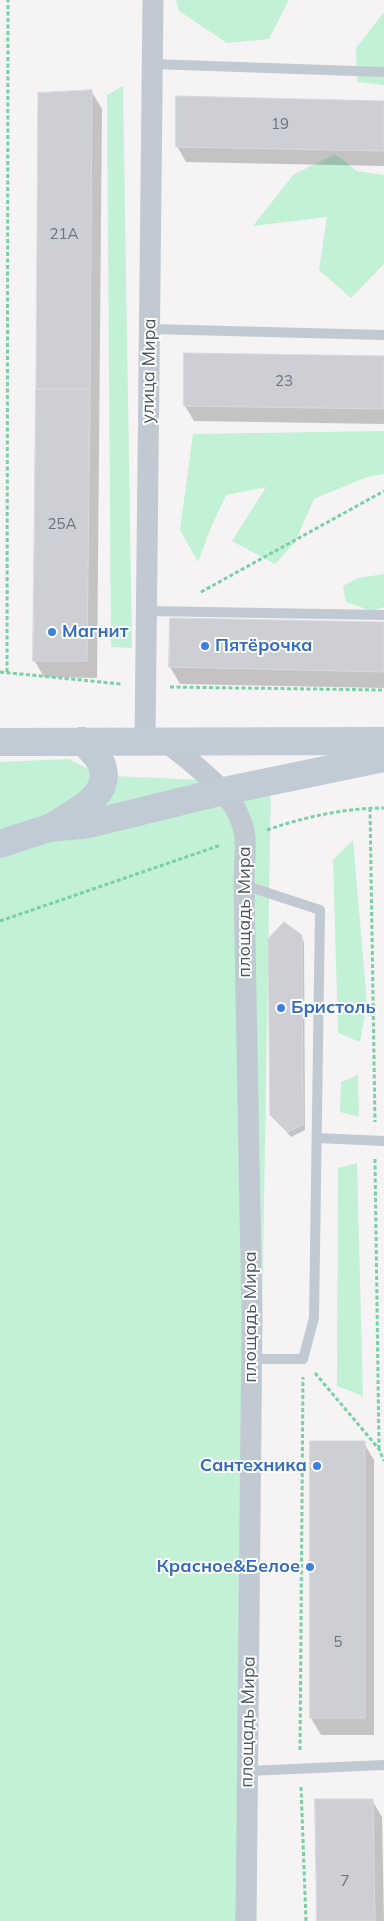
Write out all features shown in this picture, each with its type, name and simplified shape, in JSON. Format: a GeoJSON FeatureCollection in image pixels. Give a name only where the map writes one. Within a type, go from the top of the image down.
{"type":"FeatureCollection","features":[{"type":"Feature","properties":{"kind":"street","name":"улица Мира"},"geometry":{"type":"LineString","coordinates":[[153,0],[150,329],[156,612],[146,687],[157,742]]}},
{"type":"Feature","properties":{"kind":"street"},"geometry":{"type":"LineString","coordinates":[[49,828],[96,796],[103,782],[104,769],[96,754],[82,741]]}},
{"type":"Feature","properties":{"kind":"street"},"geometry":{"type":"LineString","coordinates":[[0,742],[384,741]]}},
{"type":"Feature","properties":{"kind":"street","name":"площадь Мира"},"geometry":{"type":"LineString","coordinates":[[157,742],[224,792],[239,817],[245,837],[244,885],[252,1359],[246,1921]]}},
{"type":"Feature","properties":{"kind":"street"},"geometry":{"type":"LineString","coordinates":[[0,844],[49,828],[89,824],[224,792],[384,758]]}},
{"type":"Feature","properties":{"kind":"lane"},"geometry":{"type":"LineString","coordinates":[[152,64],[384,72]]}},
{"type":"Feature","properties":{"kind":"lane"},"geometry":{"type":"LineString","coordinates":[[150,329],[384,335]]}},
{"type":"Feature","properties":{"kind":"lane"},"geometry":{"type":"LineString","coordinates":[[156,612],[384,615]]}},
{"type":"Feature","properties":{"kind":"lane"},"geometry":{"type":"LineString","coordinates":[[244,885],[320,910],[314,1318],[303,1359],[252,1359]]}},
{"type":"Feature","properties":{"kind":"lane"},"geometry":{"type":"LineString","coordinates":[[317,1138],[384,1141]]}},
{"type":"Feature","properties":{"kind":"lane"},"geometry":{"type":"LineString","coordinates":[[248,1771],[384,1765]]}},
{"type":"Feature","properties":{"kind":"path"},"geometry":{"type":"LineString","coordinates":[[7,672],[8,0]]}},
{"type":"Feature","properties":{"kind":"path"},"geometry":{"type":"LineString","coordinates":[[156,612],[384,491]]}},
{"type":"Feature","properties":{"kind":"path"},"geometry":{"type":"LineString","coordinates":[[0,672],[146,687],[384,690]]}},
{"type":"Feature","properties":{"kind":"path"},"geometry":{"type":"LineString","coordinates":[[0,921],[300,818],[370,808],[384,808]]}},
{"type":"Feature","properties":{"kind":"path"},"geometry":{"type":"LineString","coordinates":[[303,1359],[379,1449],[384,1461]]}},
{"type":"Feature","properties":{"kind":"path"},"geometry":{"type":"LineString","coordinates":[[303,1359],[300,1769],[306,1921]]}},
{"type":"Feature","properties":{"kind":"green space"},"geometry":{"type":"Polygon","coordinates":[[[176,0],[289,0],[269,39],[227,43],[179,11],[176,0]]]}},
{"type":"Feature","properties":{"kind":"green space"},"geometry":{"type":"Polygon","coordinates":[[[384,12],[384,85],[357,82],[356,48],[384,12]]]}},
{"type":"Feature","properties":{"kind":"green space"},"geometry":{"type":"Polygon","coordinates":[[[123,86],[132,648],[111,647],[107,95],[123,86]]]}},
{"type":"Feature","properties":{"kind":"green space"},"geometry":{"type":"Polygon","coordinates":[[[335,154],[357,171],[384,175],[384,264],[351,298],[319,270],[327,217],[253,226],[293,175],[335,154]]]}},
{"type":"Feature","properties":{"kind":"green space"},"geometry":{"type":"Polygon","coordinates":[[[384,431],[384,474],[367,477],[314,499],[295,542],[275,564],[232,541],[266,487],[226,495],[198,562],[180,530],[193,434],[384,431]]]}},
{"type":"Feature","properties":{"kind":"green space"},"geometry":{"type":"Polygon","coordinates":[[[384,574],[384,607],[372,611],[346,602],[343,586],[358,578],[384,574]]]}},
{"type":"Feature","properties":{"kind":"green space"},"geometry":{"type":"Polygon","coordinates":[[[69,759],[90,770],[91,775],[271,783],[252,1921],[0,1921],[0,762],[69,759]]]}},
{"type":"Feature","properties":{"kind":"green space"},"geometry":{"type":"Polygon","coordinates":[[[353,840],[367,1003],[360,1042],[338,1033],[333,860],[353,840]]]}},
{"type":"Feature","properties":{"kind":"green space"},"geometry":{"type":"Polygon","coordinates":[[[358,1075],[359,1117],[340,1112],[341,1082],[358,1075]]]}},
{"type":"Feature","properties":{"kind":"green space"},"geometry":{"type":"Polygon","coordinates":[[[357,1163],[363,1396],[337,1386],[338,1168],[357,1163]]]}},
{"type":"Feature","properties":{"kind":"building"},"geometry":{"type":"Polygon","coordinates":[[[92,90],[90,389],[36,389],[38,93],[92,90]]]}},
{"type":"Feature","properties":{"kind":"building"},"geometry":{"type":"Polygon","coordinates":[[[176,96],[384,101],[384,151],[176,147],[176,96]]]}},
{"type":"Feature","properties":{"kind":"building"},"geometry":{"type":"Polygon","coordinates":[[[184,353],[384,356],[384,409],[184,406],[184,353]]]}},
{"type":"Feature","properties":{"kind":"building"},"geometry":{"type":"Polygon","coordinates":[[[36,389],[90,389],[87,661],[33,661],[36,389]]]}},
{"type":"Feature","properties":{"kind":"building"},"geometry":{"type":"Polygon","coordinates":[[[170,618],[384,622],[384,672],[169,667],[170,618]]]}},
{"type":"Feature","properties":{"kind":"building"},"geometry":{"type":"Polygon","coordinates":[[[284,922],[302,935],[303,1125],[287,1132],[270,1115],[268,939],[284,922]]]}},
{"type":"Feature","properties":{"kind":"building"},"geometry":{"type":"Polygon","coordinates":[[[310,1441],[365,1441],[365,1718],[310,1718],[310,1441]]]}},
{"type":"Feature","properties":{"kind":"building"},"geometry":{"type":"Polygon","coordinates":[[[315,1799],[373,1799],[375,1921],[317,1921],[315,1799]]]}},
{"type":"Feature","properties":{"kind":"place","name":"Магнит"},"geometry":{"type":"Point","coordinates":[52,632]}},
{"type":"Feature","properties":{"kind":"place","name":"Пятёрочка"},"geometry":{"type":"Point","coordinates":[205,646]}},
{"type":"Feature","properties":{"kind":"place","name":"Бристоль"},"geometry":{"type":"Point","coordinates":[281,1008]}},
{"type":"Feature","properties":{"kind":"place","name":"Сантехника"},"geometry":{"type":"Point","coordinates":[317,1466]}},
{"type":"Feature","properties":{"kind":"place","name":"Красное&Белое"},"geometry":{"type":"Point","coordinates":[310,1567]}}]}
